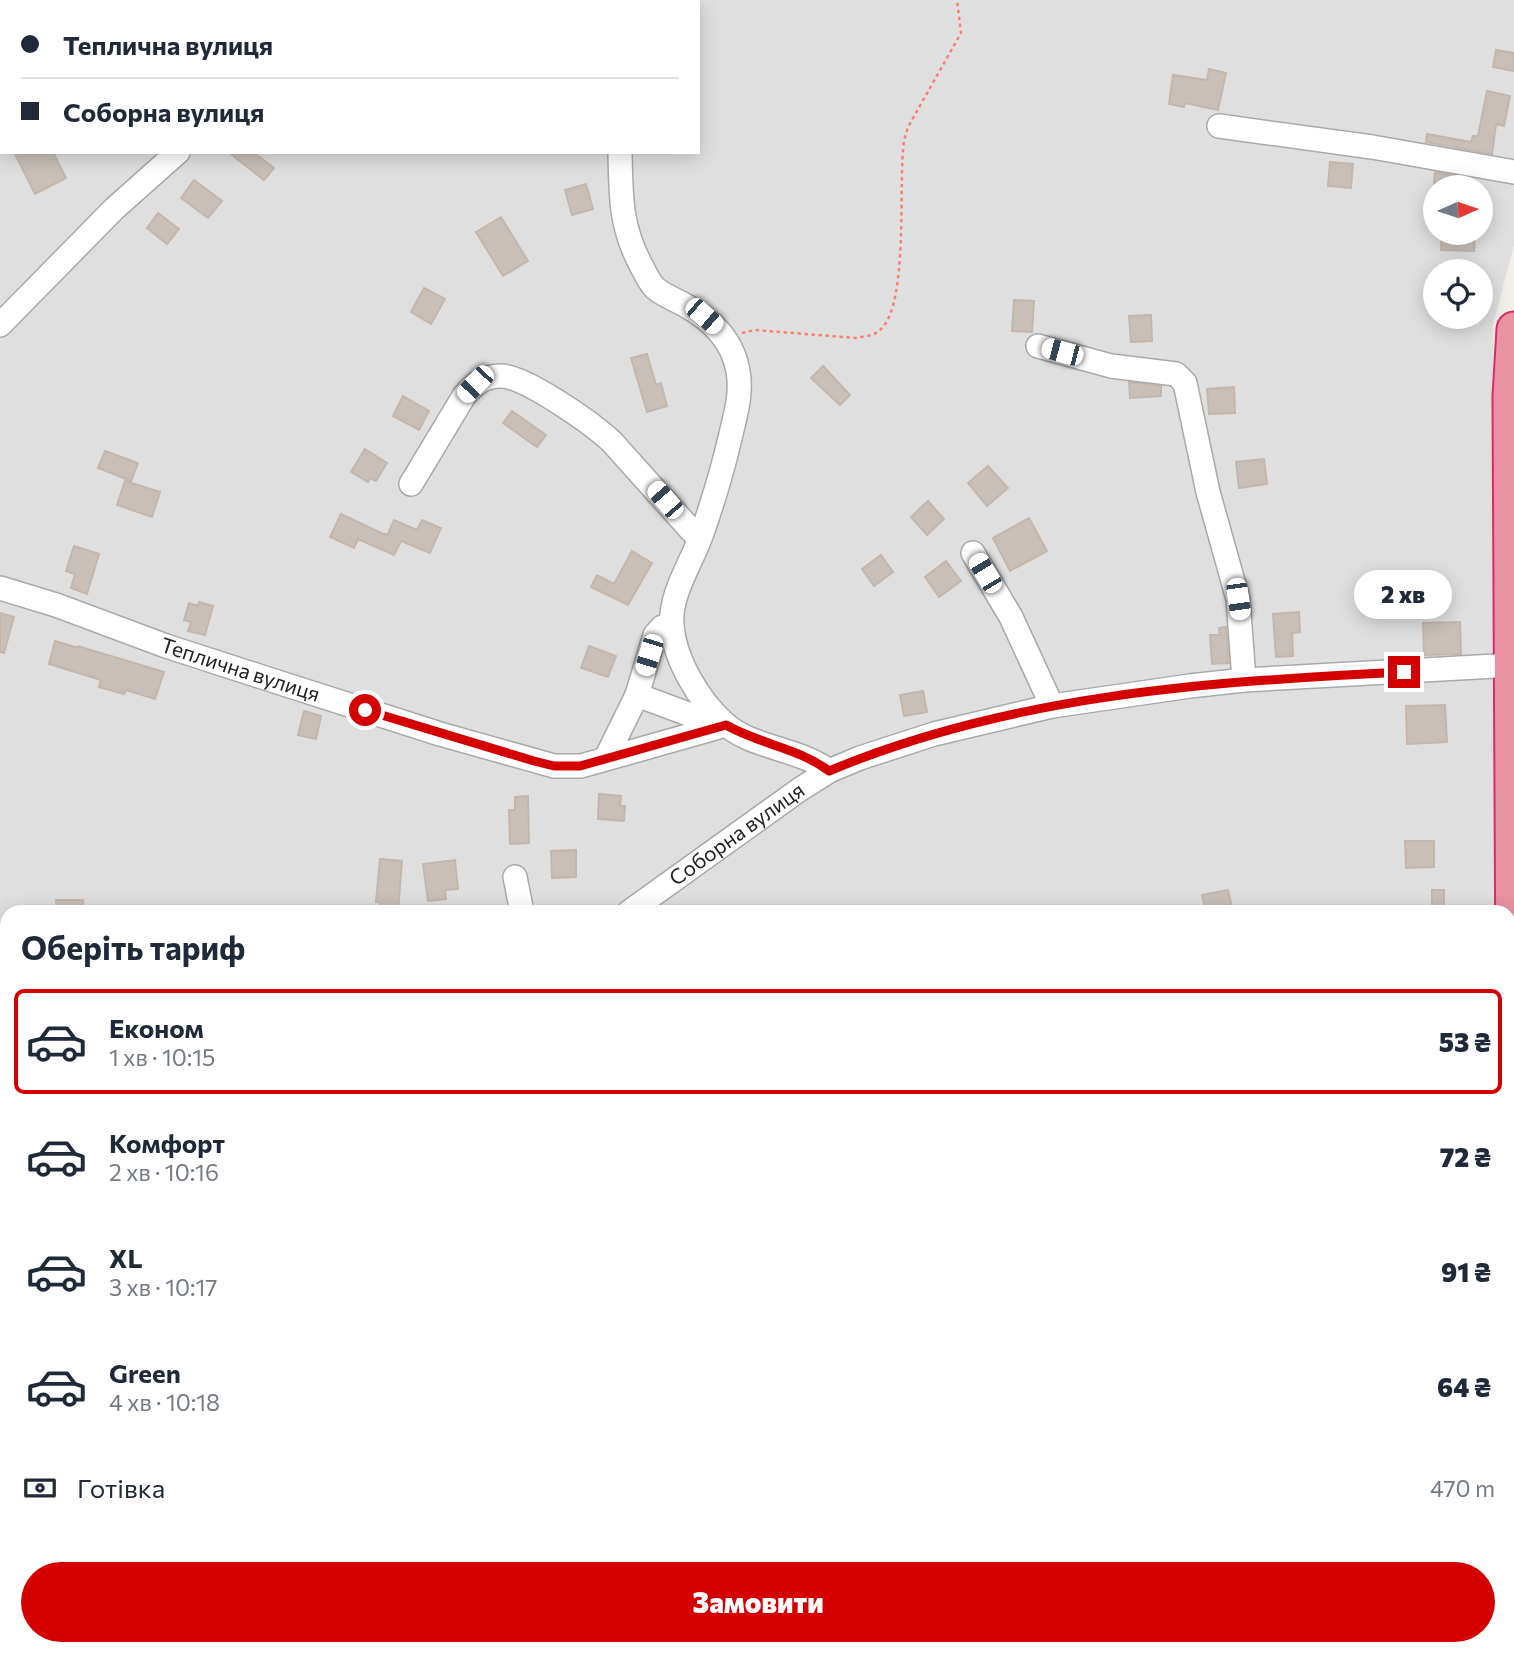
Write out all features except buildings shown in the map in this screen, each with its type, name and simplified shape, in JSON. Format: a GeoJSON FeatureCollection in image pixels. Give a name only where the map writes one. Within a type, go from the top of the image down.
{"type":"FeatureCollection","features":[{"type":"Feature","properties":{"kind":"highway"},"geometry":{"type":"LineString","coordinates":[[1513,905],[1510,396],[1514,329]]}},
{"type":"Feature","properties":{"kind":"street"},"geometry":{"type":"LineString","coordinates":[[1219,126],[1372,147],[1514,172]]}},
{"type":"Feature","properties":{"kind":"street"},"geometry":{"type":"LineString","coordinates":[[0,325],[114,209],[176,154]]}},
{"type":"Feature","properties":{"kind":"street"},"geometry":{"type":"LineString","coordinates":[[620,154],[625,232],[648,279],[663,293],[704,316],[726,339],[738,370],[738,402],[720,477],[675,599],[671,625],[680,655],[695,686],[726,725]]}},
{"type":"Feature","properties":{"kind":"street"},"geometry":{"type":"LineString","coordinates":[[1038,346],[1111,366],[1182,377],[1208,492],[1238,599],[1244,680]]}},
{"type":"Feature","properties":{"kind":"street"},"geometry":{"type":"LineString","coordinates":[[411,484],[464,396],[484,379],[504,376],[566,406],[600,431],[699,540]]}},
{"type":"Feature","properties":{"kind":"street"},"geometry":{"type":"LineString","coordinates":[[973,553],[1011,617],[1052,706]]}},
{"type":"Feature","properties":{"kind":"street","name":"Теплична вулиця"},"geometry":{"type":"LineString","coordinates":[[0,588],[56,605],[166,646],[534,761],[566,767],[580,766],[726,725]]}},
{"type":"Feature","properties":{"kind":"street"},"geometry":{"type":"LineString","coordinates":[[606,758],[637,695],[655,635],[662,627],[671,625]]}},
{"type":"Feature","properties":{"kind":"street","name":"Соборна вулиця"},"geometry":{"type":"LineString","coordinates":[[639,905],[829,771],[934,734],[1052,706],[1190,685],[1512,665]]}},
{"type":"Feature","properties":{"kind":"street"},"geometry":{"type":"LineString","coordinates":[[637,695],[806,756],[829,771]]}},
{"type":"Feature","properties":{"kind":"street"},"geometry":{"type":"LineString","coordinates":[[515,877],[521,905]]}},
{"type":"Feature","properties":{"kind":"path"},"geometry":{"type":"LineString","coordinates":[[726,339],[755,330],[856,338],[881,330],[890,317],[900,254],[904,141],[908,127],[961,33],[957,0]]}},
{"type":"Feature","properties":{"kind":"shaded area"},"geometry":{"type":"Polygon","coordinates":[[[700,0],[1514,0],[1514,245],[1493,325],[1496,905],[0,905],[0,154],[700,154],[700,0]]]}},
{"type":"Feature","properties":{"kind":"route"},"geometry":{"type":"LineString","coordinates":[[365,710],[534,761],[566,767],[580,766],[726,725],[759,741],[806,756],[829,771],[934,734],[1052,706],[1190,685],[1404,672]]}}]}
